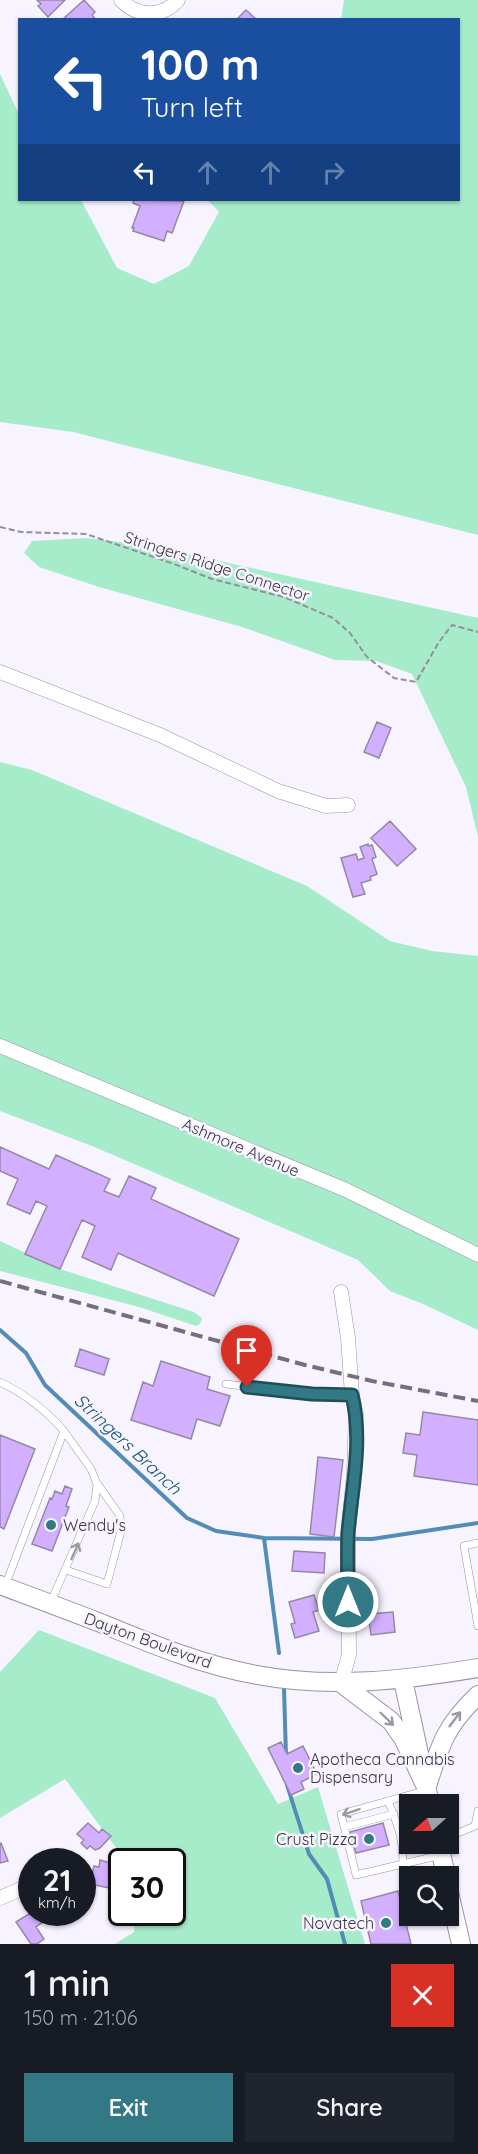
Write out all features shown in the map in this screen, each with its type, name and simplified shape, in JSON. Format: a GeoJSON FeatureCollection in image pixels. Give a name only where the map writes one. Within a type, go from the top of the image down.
{"type":"FeatureCollection","features":[{"type":"Feature","properties":{"kind":"main road","name":"Dayton Boulevard"},"geometry":{"type":"LineString","coordinates":[[3,1586],[168,1650],[257,1675],[341,1683],[403,1680],[478,1668]]}},
{"type":"Feature","properties":{"kind":"main road"},"geometry":{"type":"LineString","coordinates":[[403,1680],[428,1794]]}},
{"type":"Feature","properties":{"kind":"main road"},"geometry":{"type":"LineString","coordinates":[[341,1683],[391,1721],[403,1738],[428,1794]]}},
{"type":"Feature","properties":{"kind":"main road"},"geometry":{"type":"LineString","coordinates":[[428,1794],[444,1734],[460,1712],[478,1695]]}},
{"type":"Feature","properties":{"kind":"main road"},"geometry":{"type":"LineString","coordinates":[[457,1926],[461,1944]]}},
{"type":"Feature","properties":{"kind":"street"},"geometry":{"type":"LineString","coordinates":[[121,0],[134,10],[150,14],[164,11],[178,0]]}},
{"type":"Feature","properties":{"kind":"street"},"geometry":{"type":"LineString","coordinates":[[0,672],[160,735],[278,791],[326,806],[348,805]]}},
{"type":"Feature","properties":{"kind":"street","name":"Ashmore Avenue"},"geometry":{"type":"LineString","coordinates":[[0,1046],[346,1190],[478,1255]]}},
{"type":"Feature","properties":{"kind":"street"},"geometry":{"type":"LineString","coordinates":[[341,1292],[356,1414],[354,1473],[348,1534],[349,1655],[341,1683]]}},
{"type":"Feature","properties":{"kind":"street"},"geometry":{"type":"LineString","coordinates":[[0,1898],[18,1890]]}},
{"type":"Feature","properties":{"kind":"lane"},"geometry":{"type":"LineString","coordinates":[[0,1382],[23,1393],[55,1420],[91,1469],[96,1482],[120,1516],[121,1531],[107,1584],[66,1570]]}},
{"type":"Feature","properties":{"kind":"lane"},"geometry":{"type":"LineString","coordinates":[[226,1384],[312,1394],[352,1395]]}},
{"type":"Feature","properties":{"kind":"lane"},"geometry":{"type":"LineString","coordinates":[[3,1586],[63,1431]]}},
{"type":"Feature","properties":{"kind":"lane"},"geometry":{"type":"LineString","coordinates":[[50,1604],[95,1501],[96,1482]]}},
{"type":"Feature","properties":{"kind":"lane"},"geometry":{"type":"LineString","coordinates":[[478,1543],[464,1546],[478,1626]]}},
{"type":"Feature","properties":{"kind":"lane"},"geometry":{"type":"LineString","coordinates":[[399,1799],[341,1814],[356,1875],[403,1864],[428,1854]]}},
{"type":"Feature","properties":{"kind":"lane"},"geometry":{"type":"LineString","coordinates":[[388,1801],[403,1843],[403,1864]]}},
{"type":"Feature","properties":{"kind":"lane"},"geometry":{"type":"LineString","coordinates":[[459,1833],[476,1826],[478,1811]]}},
{"type":"Feature","properties":{"kind":"lane"},"geometry":{"type":"LineString","coordinates":[[344,1827],[394,1814]]}},
{"type":"Feature","properties":{"kind":"path","name":"Stringers Ridge Connector"},"geometry":{"type":"LineString","coordinates":[[0,526],[21,532],[86,534],[212,579],[284,597],[333,618],[350,633],[367,657],[394,678],[416,682],[439,642],[452,626],[478,632]]}},
{"type":"Feature","properties":{"kind":"green space"},"geometry":{"type":"Polygon","coordinates":[[[344,0],[478,0],[478,535],[73,432],[0,422],[0,74],[18,112],[18,201],[82,201],[117,268],[154,284],[189,266],[219,212],[209,201],[460,201],[460,18],[341,18],[344,0]]]}},
{"type":"Feature","properties":{"kind":"green space"},"geometry":{"type":"Polygon","coordinates":[[[86,538],[147,545],[478,618],[478,837],[466,787],[412,674],[376,661],[335,660],[242,627],[99,587],[39,567],[24,553],[32,541],[86,538]]]}},
{"type":"Feature","properties":{"kind":"green space"},"geometry":{"type":"Polygon","coordinates":[[[0,762],[32,770],[307,886],[390,941],[432,951],[478,956],[478,1330],[390,1291],[358,1260],[92,1146],[0,1111],[0,762]]]}},
{"type":"Feature","properties":{"kind":"green space"},"geometry":{"type":"Polygon","coordinates":[[[0,1241],[60,1269],[194,1312],[202,1318],[200,1324],[196,1326],[139,1307],[0,1271],[0,1241]]]}},
{"type":"Feature","properties":{"kind":"green space"},"geometry":{"type":"Polygon","coordinates":[[[39,1630],[215,1698],[278,1804],[318,1787],[365,1944],[115,1944],[134,1932],[134,1926],[186,1926],[186,1848],[116,1848],[65,1779],[0,1818],[0,1672],[39,1630]]]}},
{"type":"Feature","properties":{"kind":"building"},"geometry":{"type":"Polygon","coordinates":[[[37,0],[65,0],[48,17],[38,6],[41,4],[37,0]]]}},
{"type":"Feature","properties":{"kind":"building"},"geometry":{"type":"Polygon","coordinates":[[[84,0],[95,12],[92,15],[94,18],[64,18],[84,0]]]}},
{"type":"Feature","properties":{"kind":"building"},"geometry":{"type":"Polygon","coordinates":[[[246,10],[255,18],[238,18],[246,10]]]}},
{"type":"Feature","properties":{"kind":"building"},"geometry":{"type":"Polygon","coordinates":[[[134,201],[184,201],[172,233],[167,231],[164,241],[133,231],[140,206],[133,203],[134,201]]]}},
{"type":"Feature","properties":{"kind":"building"},"geometry":{"type":"Polygon","coordinates":[[[377,722],[391,728],[379,758],[364,752],[377,722]]]}},
{"type":"Feature","properties":{"kind":"building"},"geometry":{"type":"Polygon","coordinates":[[[390,821],[416,849],[397,866],[371,838],[390,821]]]}},
{"type":"Feature","properties":{"kind":"building"},"geometry":{"type":"Polygon","coordinates":[[[368,844],[368,846],[372,845],[376,857],[372,859],[377,874],[370,877],[371,880],[361,883],[365,894],[353,897],[341,858],[356,854],[358,860],[364,858],[360,847],[368,844]]]}},
{"type":"Feature","properties":{"kind":"building"},"geometry":{"type":"Polygon","coordinates":[[[0,1147],[49,1169],[56,1155],[110,1179],[104,1191],[119,1197],[129,1176],[156,1188],[151,1199],[239,1239],[214,1296],[118,1253],[111,1270],[82,1257],[95,1226],[82,1220],[60,1269],[25,1254],[47,1206],[36,1201],[30,1214],[7,1204],[18,1179],[0,1171],[0,1147]]]}},
{"type":"Feature","properties":{"kind":"building"},"geometry":{"type":"Polygon","coordinates":[[[80,1349],[109,1359],[104,1375],[75,1366],[80,1349]]]}},
{"type":"Feature","properties":{"kind":"building"},"geometry":{"type":"Polygon","coordinates":[[[161,1361],[210,1377],[207,1389],[230,1396],[220,1426],[197,1419],[191,1439],[131,1420],[143,1382],[153,1386],[161,1361]]]}},
{"type":"Feature","properties":{"kind":"building"},"geometry":{"type":"Polygon","coordinates":[[[423,1412],[478,1420],[478,1485],[414,1476],[417,1455],[403,1453],[406,1433],[420,1435],[423,1412]]]}},
{"type":"Feature","properties":{"kind":"building"},"geometry":{"type":"Polygon","coordinates":[[[0,1435],[35,1449],[4,1529],[0,1527],[0,1435]]]}},
{"type":"Feature","properties":{"kind":"building"},"geometry":{"type":"Polygon","coordinates":[[[318,1457],[343,1460],[334,1537],[310,1534],[318,1457]]]}},
{"type":"Feature","properties":{"kind":"building","name":"Wendy's"},"geometry":{"type":"Polygon","coordinates":[[[65,1486],[72,1489],[66,1506],[69,1507],[52,1551],[32,1544],[50,1498],[52,1499],[55,1491],[62,1494],[65,1486]]]}},
{"type":"Feature","properties":{"kind":"building"},"geometry":{"type":"Polygon","coordinates":[[[294,1551],[325,1553],[324,1573],[292,1571],[294,1551]]]}},
{"type":"Feature","properties":{"kind":"building"},"geometry":{"type":"Polygon","coordinates":[[[314,1595],[319,1610],[313,1612],[319,1631],[295,1638],[291,1624],[295,1623],[289,1602],[314,1595]]]}},
{"type":"Feature","properties":{"kind":"building"},"geometry":{"type":"Polygon","coordinates":[[[393,1612],[395,1632],[371,1635],[368,1614],[393,1612]]]}},
{"type":"Feature","properties":{"kind":"building"},"geometry":{"type":"Polygon","coordinates":[[[281,1742],[287,1754],[303,1746],[317,1774],[301,1782],[304,1789],[291,1795],[268,1748],[281,1742]]]}},
{"type":"Feature","properties":{"kind":"building"},"geometry":{"type":"Polygon","coordinates":[[[88,1823],[99,1833],[102,1829],[111,1836],[96,1850],[90,1846],[86,1848],[81,1843],[84,1840],[77,1834],[88,1823]]]}},
{"type":"Feature","properties":{"kind":"building","name":"Crust Pizza"},"geometry":{"type":"Polygon","coordinates":[[[383,1823],[389,1845],[356,1853],[350,1832],[383,1823]]]}},
{"type":"Feature","properties":{"kind":"building"},"geometry":{"type":"Polygon","coordinates":[[[0,1844],[8,1861],[0,1863],[0,1844]]]}},
{"type":"Feature","properties":{"kind":"building"},"geometry":{"type":"Polygon","coordinates":[[[100,1860],[108,1862],[108,1888],[96,1885],[96,1866],[99,1867],[100,1860]]]}},
{"type":"Feature","properties":{"kind":"building","name":"Novatech"},"geometry":{"type":"Polygon","coordinates":[[[398,1891],[399,1926],[407,1926],[411,1944],[371,1944],[361,1901],[398,1891]]]}},
{"type":"Feature","properties":{"kind":"building"},"geometry":{"type":"Polygon","coordinates":[[[19,1926],[37,1926],[44,1939],[37,1944],[31,1944],[19,1926]]]}},
{"type":"Feature","properties":{"kind":"waterway","name":"Stringers Branch"},"geometry":{"type":"LineString","coordinates":[[0,1330],[26,1353],[45,1385],[187,1518],[216,1531],[264,1538],[372,1539],[478,1523]]}},
{"type":"Feature","properties":{"kind":"waterway"},"geometry":{"type":"LineString","coordinates":[[264,1538],[279,1653]]}},
{"type":"Feature","properties":{"kind":"waterway"},"geometry":{"type":"LineString","coordinates":[[284,1688],[286,1757]]}},
{"type":"Feature","properties":{"kind":"waterway"},"geometry":{"type":"LineString","coordinates":[[287,1785],[309,1854],[327,1879],[345,1944]]}},
{"type":"Feature","properties":{"kind":"railway"},"geometry":{"type":"LineString","coordinates":[[0,1281],[305,1365],[372,1381],[478,1401]]}},
{"type":"Feature","properties":{"kind":"place","name":"Wendy's"},"geometry":{"type":"Point","coordinates":[51,1525]}},
{"type":"Feature","properties":{"kind":"place","name":"Apotheca Cannabis Dispensary"},"geometry":{"type":"Point","coordinates":[298,1768]}},
{"type":"Feature","properties":{"kind":"place","name":"Crust Pizza"},"geometry":{"type":"Point","coordinates":[369,1839]}},
{"type":"Feature","properties":{"kind":"place","name":"Novatech"},"geometry":{"type":"Point","coordinates":[386,1923]}},
{"type":"Feature","properties":{"kind":"route"},"geometry":{"type":"LineString","coordinates":[[247,1387],[312,1394],[352,1395],[356,1414],[354,1473],[348,1534],[348,1602]]}}]}
